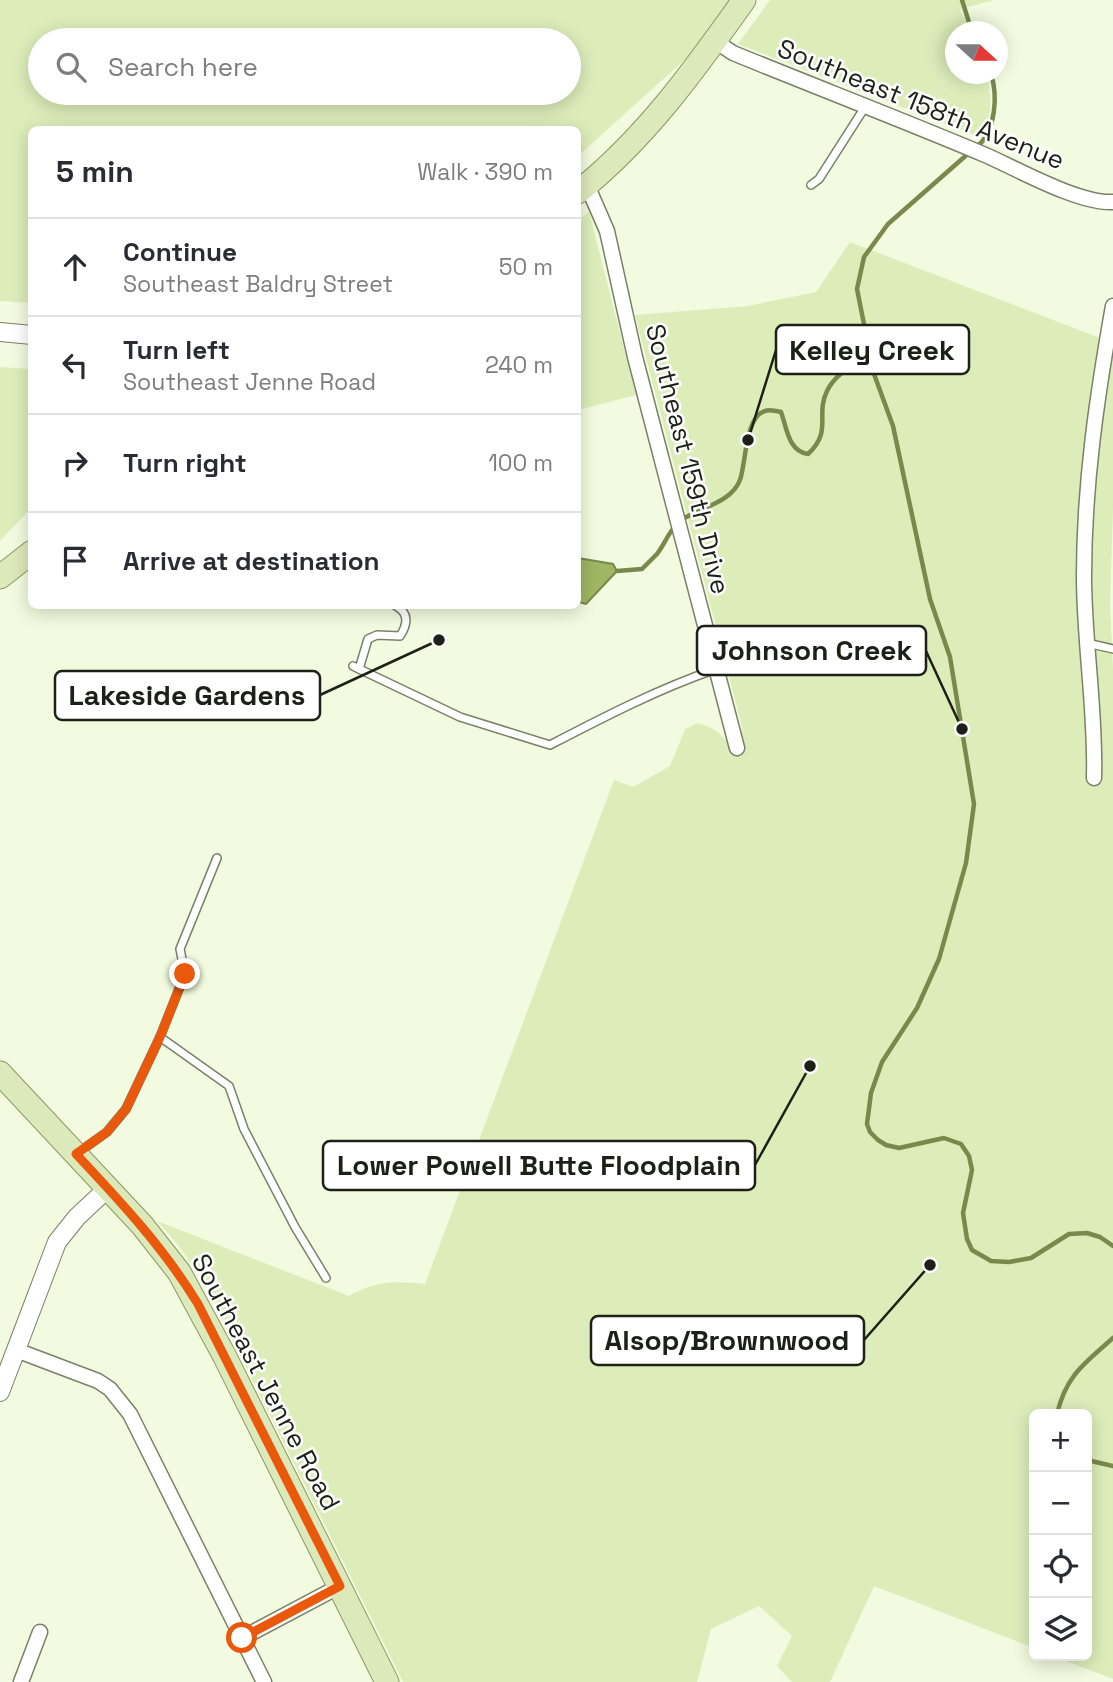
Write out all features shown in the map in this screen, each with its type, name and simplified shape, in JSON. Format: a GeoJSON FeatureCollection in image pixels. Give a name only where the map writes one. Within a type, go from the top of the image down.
{"type":"FeatureCollection","features":[{"type":"Feature","properties":{"kind":"main road"},"geometry":{"type":"LineString","coordinates":[[582,188],[651,123],[744,0]]}},
{"type":"Feature","properties":{"kind":"main road"},"geometry":{"type":"LineString","coordinates":[[0,577],[28,555]]}},
{"type":"Feature","properties":{"kind":"main road","name":"Southeast Jenne Road"},"geometry":{"type":"LineString","coordinates":[[6,1083],[108,1188],[179,1272],[198,1304],[387,1682]]}},
{"type":"Feature","properties":{"kind":"street","name":"Southeast 158th Avenue"},"geometry":{"type":"LineString","coordinates":[[715,41],[729,51],[1082,196],[1113,202]]}},
{"type":"Feature","properties":{"kind":"street","name":"Southeast 159th Drive"},"geometry":{"type":"LineString","coordinates":[[582,188],[607,231],[635,357],[737,748]]}},
{"type":"Feature","properties":{"kind":"street"},"geometry":{"type":"LineString","coordinates":[[1094,778],[1095,750],[1084,578],[1085,511],[1091,444],[1113,306]]}},
{"type":"Feature","properties":{"kind":"street"},"geometry":{"type":"LineString","coordinates":[[0,332],[28,335]]}},
{"type":"Feature","properties":{"kind":"street"},"geometry":{"type":"LineString","coordinates":[[0,1392],[57,1242],[70,1224],[108,1188]]}},
{"type":"Feature","properties":{"kind":"street"},"geometry":{"type":"LineString","coordinates":[[16,1350],[98,1381],[120,1400],[130,1414],[264,1682]]}},
{"type":"Feature","properties":{"kind":"street"},"geometry":{"type":"LineString","coordinates":[[242,1638],[340,1586]]}},
{"type":"Feature","properties":{"kind":"street"},"geometry":{"type":"LineString","coordinates":[[21,1682],[40,1632]]}},
{"type":"Feature","properties":{"kind":"lane"},"geometry":{"type":"LineString","coordinates":[[811,185],[819,179],[865,107]]}},
{"type":"Feature","properties":{"kind":"lane"},"geometry":{"type":"LineString","coordinates":[[402,609],[406,616],[405,629],[400,636],[377,635],[368,639],[356,668],[460,717],[550,745],[618,710],[716,669]]}},
{"type":"Feature","properties":{"kind":"lane"},"geometry":{"type":"LineString","coordinates":[[1087,642],[1113,649]]}},
{"type":"Feature","properties":{"kind":"lane"},"geometry":{"type":"LineString","coordinates":[[76,1154],[107,1132],[126,1109],[160,1037],[185,974],[180,949],[217,858]]}},
{"type":"Feature","properties":{"kind":"lane"},"geometry":{"type":"LineString","coordinates":[[160,1037],[229,1086],[244,1129],[295,1227],[326,1278]]}},
{"type":"Feature","properties":{"kind":"shaded area"},"geometry":{"type":"Polygon","coordinates":[[[0,0],[735,0],[711,36],[581,153],[581,126],[28,126],[28,303],[0,301],[0,0]]]}},
{"type":"Feature","properties":{"kind":"shaded area"},"geometry":{"type":"Polygon","coordinates":[[[770,0],[994,0],[960,9],[965,21],[945,21],[945,84],[989,84],[990,107],[987,122],[977,136],[738,44],[770,0]]]}},
{"type":"Feature","properties":{"kind":"shaded area"},"geometry":{"type":"Polygon","coordinates":[[[589,212],[636,395],[581,409],[581,218],[589,212]]]}},
{"type":"Feature","properties":{"kind":"shaded area"},"geometry":{"type":"Polygon","coordinates":[[[850,242],[1095,336],[1113,340],[1110,603],[1113,669],[1113,1679],[1066,1661],[1092,1661],[1092,1409],[1029,1409],[1029,1646],[874,1586],[830,1682],[792,1682],[777,1666],[792,1636],[759,1606],[711,1629],[697,1682],[403,1682],[222,1315],[188,1259],[157,1221],[349,1296],[368,1287],[386,1283],[425,1284],[614,780],[633,787],[670,766],[685,729],[698,723],[718,733],[733,751],[736,750],[742,727],[635,315],[748,306],[816,292],[850,242]]]}},
{"type":"Feature","properties":{"kind":"shaded area"},"geometry":{"type":"Polygon","coordinates":[[[0,367],[28,369],[28,511],[0,541],[0,367]]]}},
{"type":"Feature","properties":{"kind":"shaded area"},"geometry":{"type":"Polygon","coordinates":[[[581,559],[613,564],[617,571],[586,604],[581,603],[581,559]]]}},
{"type":"Feature","properties":{"kind":"waterway"},"geometry":{"type":"LineString","coordinates":[[962,0],[969,21]]}},
{"type":"Feature","properties":{"kind":"waterway"},"geometry":{"type":"LineString","coordinates":[[977,147],[992,122],[995,102],[993,84]]}},
{"type":"Feature","properties":{"kind":"waterway"},"geometry":{"type":"LineString","coordinates":[[970,152],[888,224],[864,257],[857,289],[874,374],[893,426],[930,599],[950,657],[974,804],[966,863],[939,959],[917,1008],[882,1062],[871,1093],[867,1124],[878,1140],[899,1148],[944,1138],[961,1144],[969,1156],[972,1170],[963,1213],[967,1239],[972,1250],[991,1261],[1009,1262],[1031,1258],[1069,1234],[1087,1233],[1100,1237],[1113,1246]]}},
{"type":"Feature","properties":{"kind":"waterway"},"geometry":{"type":"LineString","coordinates":[[617,571],[642,569],[657,554],[679,523],[723,499],[736,488],[742,473],[750,431],[758,415],[769,410],[781,412],[792,444],[808,454],[820,438],[822,408],[827,391],[835,379],[870,354]]}},
{"type":"Feature","properties":{"kind":"waterway"},"geometry":{"type":"LineString","coordinates":[[1059,1409],[1071,1379],[1113,1338]]}},
{"type":"Feature","properties":{"kind":"waterway"},"geometry":{"type":"LineString","coordinates":[[1092,1461],[1113,1466]]}},
{"type":"Feature","properties":{"kind":"place","name":"Kelley Creek"},"geometry":{"type":"Point","coordinates":[748,440]}},
{"type":"Feature","properties":{"kind":"place","name":"Lakeside Gardens"},"geometry":{"type":"Point","coordinates":[439,640]}},
{"type":"Feature","properties":{"kind":"place","name":"Johnson Creek"},"geometry":{"type":"Point","coordinates":[962,729]}},
{"type":"Feature","properties":{"kind":"place","name":"Lower Powell Butte Floodplain"},"geometry":{"type":"Point","coordinates":[810,1066]}},
{"type":"Feature","properties":{"kind":"place","name":"Alsop/Brownwood"},"geometry":{"type":"Point","coordinates":[930,1265]}},
{"type":"Feature","properties":{"kind":"route"},"geometry":{"type":"LineString","coordinates":[[185,974],[160,1037],[126,1109],[107,1132],[76,1154],[142,1225],[179,1272],[198,1304],[340,1586],[242,1638]]}}]}
